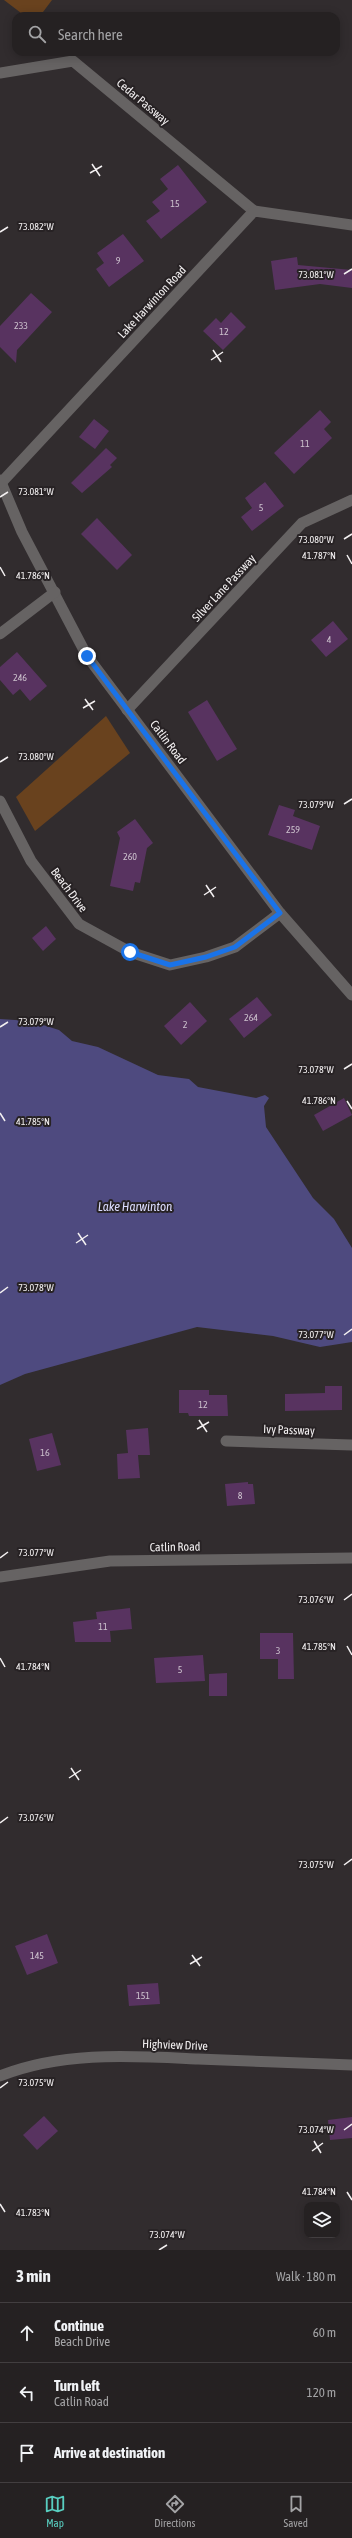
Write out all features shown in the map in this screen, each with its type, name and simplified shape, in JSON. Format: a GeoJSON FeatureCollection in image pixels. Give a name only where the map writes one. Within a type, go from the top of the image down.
{"type":"FeatureCollection","features":[{"type":"Feature","properties":{"kind":"street","name":"Cedar Passway"},"geometry":{"type":"LineString","coordinates":[[0,72],[73,61],[254,211]]}},
{"type":"Feature","properties":{"kind":"street"},"geometry":{"type":"LineString","coordinates":[[254,211],[352,225]]}},
{"type":"Feature","properties":{"kind":"street","name":"Lake Harwinton Road"},"geometry":{"type":"LineString","coordinates":[[1,482],[254,211]]}},
{"type":"Feature","properties":{"kind":"street","name":"Catlin Road"},"geometry":{"type":"LineString","coordinates":[[1,482],[22,532],[55,592],[87,656],[280,913],[352,995]]}},
{"type":"Feature","properties":{"kind":"street","name":"Silver Lane Passway"},"geometry":{"type":"LineString","coordinates":[[127,710],[302,523],[352,500]]}},
{"type":"Feature","properties":{"kind":"street"},"geometry":{"type":"LineString","coordinates":[[0,634],[55,592]]}},
{"type":"Feature","properties":{"kind":"street","name":"Beach Drive"},"geometry":{"type":"LineString","coordinates":[[0,801],[31,861],[79,924],[130,952],[170,965],[206,957],[235,947],[280,913]]}},
{"type":"Feature","properties":{"kind":"street","name":"Ivy Passway"},"geometry":{"type":"LineString","coordinates":[[226,1441],[352,1445]]}},
{"type":"Feature","properties":{"kind":"street","name":"Catlin Road"},"geometry":{"type":"LineString","coordinates":[[0,1577],[110,1561],[352,1558]]}},
{"type":"Feature","properties":{"kind":"street","name":"Highview Drive"},"geometry":{"type":"LineString","coordinates":[[0,2076],[79,2057],[131,2056],[352,2065]]}},
{"type":"Feature","properties":{"kind":"shaded area"},"geometry":{"type":"Polygon","coordinates":[[[4,0],[52,0],[43,12],[20,12],[4,0]]]}},
{"type":"Feature","properties":{"kind":"shaded area"},"geometry":{"type":"Polygon","coordinates":[[[106,716],[130,753],[35,831],[16,797],[106,716]]]}},
{"type":"Feature","properties":{"kind":"water","name":"Lake Harwinton"},"geometry":{"type":"Polygon","coordinates":[[[0,1019],[30,1021],[59,1030],[72,1041],[98,1047],[158,1075],[189,1079],[198,1087],[256,1098],[265,1095],[269,1098],[264,1106],[266,1127],[313,1198],[334,1219],[352,1248],[352,1342],[320,1347],[273,1336],[197,1327],[25,1374],[0,1385],[0,1019]]]}},
{"type":"Feature","properties":{"kind":"building"},"geometry":{"type":"Polygon","coordinates":[[[178,165],[207,202],[161,239],[146,221],[160,211],[152,202],[168,189],[160,179],[178,165]]]}},
{"type":"Feature","properties":{"kind":"building"},"geometry":{"type":"Polygon","coordinates":[[[123,234],[144,261],[109,287],[96,269],[104,263],[97,253],[123,234]]]}},
{"type":"Feature","properties":{"kind":"building"},"geometry":{"type":"Polygon","coordinates":[[[297,257],[298,265],[352,270],[352,288],[320,284],[275,290],[271,261],[297,257]]]}},
{"type":"Feature","properties":{"kind":"building"},"geometry":{"type":"Polygon","coordinates":[[[31,293],[52,312],[17,350],[16,363],[0,347],[0,326],[31,293]]]}},
{"type":"Feature","properties":{"kind":"building"},"geometry":{"type":"Polygon","coordinates":[[[231,312],[246,327],[223,350],[203,331],[216,318],[221,323],[231,312]]]}},
{"type":"Feature","properties":{"kind":"building"},"geometry":{"type":"Polygon","coordinates":[[[320,410],[331,422],[324,429],[332,438],[294,474],[274,453],[320,410]]]}},
{"type":"Feature","properties":{"kind":"building"},"geometry":{"type":"Polygon","coordinates":[[[94,419],[109,431],[95,449],[79,437],[94,419]]]}},
{"type":"Feature","properties":{"kind":"building"},"geometry":{"type":"Polygon","coordinates":[[[106,448],[117,458],[110,465],[112,467],[82,493],[71,483],[106,448]]]}},
{"type":"Feature","properties":{"kind":"building"},"geometry":{"type":"Polygon","coordinates":[[[265,482],[284,506],[252,531],[241,517],[252,508],[245,498],[265,482]]]}},
{"type":"Feature","properties":{"kind":"building"},"geometry":{"type":"Polygon","coordinates":[[[97,518],[132,555],[117,570],[81,534],[97,518]]]}},
{"type":"Feature","properties":{"kind":"building"},"geometry":{"type":"Polygon","coordinates":[[[333,621],[348,639],[326,657],[311,640],[333,621]]]}},
{"type":"Feature","properties":{"kind":"building"},"geometry":{"type":"Polygon","coordinates":[[[17,652],[47,686],[30,701],[20,689],[13,695],[0,680],[0,667],[17,652]]]}},
{"type":"Feature","properties":{"kind":"building"},"geometry":{"type":"Polygon","coordinates":[[[207,700],[237,749],[217,761],[188,712],[207,700]]]}},
{"type":"Feature","properties":{"kind":"building"},"geometry":{"type":"Polygon","coordinates":[[[279,805],[295,810],[293,816],[320,826],[312,850],[268,835],[279,805]]]}},
{"type":"Feature","properties":{"kind":"building"},"geometry":{"type":"Polygon","coordinates":[[[135,819],[153,843],[147,848],[140,883],[135,882],[133,891],[110,886],[120,838],[117,832],[135,819]]]}},
{"type":"Feature","properties":{"kind":"building"},"geometry":{"type":"Polygon","coordinates":[[[46,926],[56,939],[43,951],[32,938],[46,926]]]}},
{"type":"Feature","properties":{"kind":"building"},"geometry":{"type":"Polygon","coordinates":[[[257,997],[272,1015],[244,1038],[229,1019],[257,997]]]}},
{"type":"Feature","properties":{"kind":"building"},"geometry":{"type":"Polygon","coordinates":[[[190,1002],[207,1021],[181,1045],[164,1026],[190,1002]]]}},
{"type":"Feature","properties":{"kind":"building"},"geometry":{"type":"Polygon","coordinates":[[[344,1098],[352,1115],[323,1131],[314,1115],[344,1098]]]}},
{"type":"Feature","properties":{"kind":"building"},"geometry":{"type":"Polygon","coordinates":[[[325,1386],[342,1386],[342,1410],[285,1411],[285,1394],[325,1393],[325,1386]]]}},
{"type":"Feature","properties":{"kind":"building"},"geometry":{"type":"Polygon","coordinates":[[[179,1390],[209,1390],[209,1395],[227,1395],[228,1416],[189,1416],[188,1413],[179,1413],[179,1390]]]}},
{"type":"Feature","properties":{"kind":"building"},"geometry":{"type":"Polygon","coordinates":[[[148,1428],[150,1455],[138,1455],[140,1478],[118,1479],[117,1454],[128,1453],[126,1430],[148,1428]]]}},
{"type":"Feature","properties":{"kind":"building"},"geometry":{"type":"Polygon","coordinates":[[[52,1433],[61,1465],[37,1471],[29,1439],[52,1433]]]}},
{"type":"Feature","properties":{"kind":"building"},"geometry":{"type":"Polygon","coordinates":[[[248,1482],[248,1484],[253,1484],[255,1504],[227,1506],[225,1484],[248,1482]]]}},
{"type":"Feature","properties":{"kind":"building"},"geometry":{"type":"Polygon","coordinates":[[[130,1608],[132,1629],[110,1631],[111,1642],[75,1642],[73,1622],[97,1619],[96,1612],[130,1608]]]}},
{"type":"Feature","properties":{"kind":"building"},"geometry":{"type":"Polygon","coordinates":[[[260,1633],[293,1633],[294,1679],[278,1679],[278,1659],[260,1659],[260,1633]]]}},
{"type":"Feature","properties":{"kind":"building"},"geometry":{"type":"Polygon","coordinates":[[[203,1655],[205,1681],[156,1683],[154,1658],[203,1655]]]}},
{"type":"Feature","properties":{"kind":"building"},"geometry":{"type":"Polygon","coordinates":[[[227,1673],[227,1696],[209,1696],[209,1674],[227,1673]]]}},
{"type":"Feature","properties":{"kind":"building"},"geometry":{"type":"Polygon","coordinates":[[[47,1934],[58,1963],[27,1975],[15,1946],[47,1934]]]}},
{"type":"Feature","properties":{"kind":"building"},"geometry":{"type":"Polygon","coordinates":[[[158,1983],[160,2004],[129,2006],[127,1985],[158,1983]]]}},
{"type":"Feature","properties":{"kind":"building"},"geometry":{"type":"Polygon","coordinates":[[[44,2116],[58,2131],[37,2150],[23,2135],[44,2116]]]}},
{"type":"Feature","properties":{"kind":"building"},"geometry":{"type":"Polygon","coordinates":[[[352,2117],[352,2138],[330,2140],[328,2120],[352,2117]]]}},
{"type":"Feature","properties":{"kind":"route"},"geometry":{"type":"LineString","coordinates":[[87,656],[280,913],[235,947],[206,957],[170,965],[130,952]]}}]}
